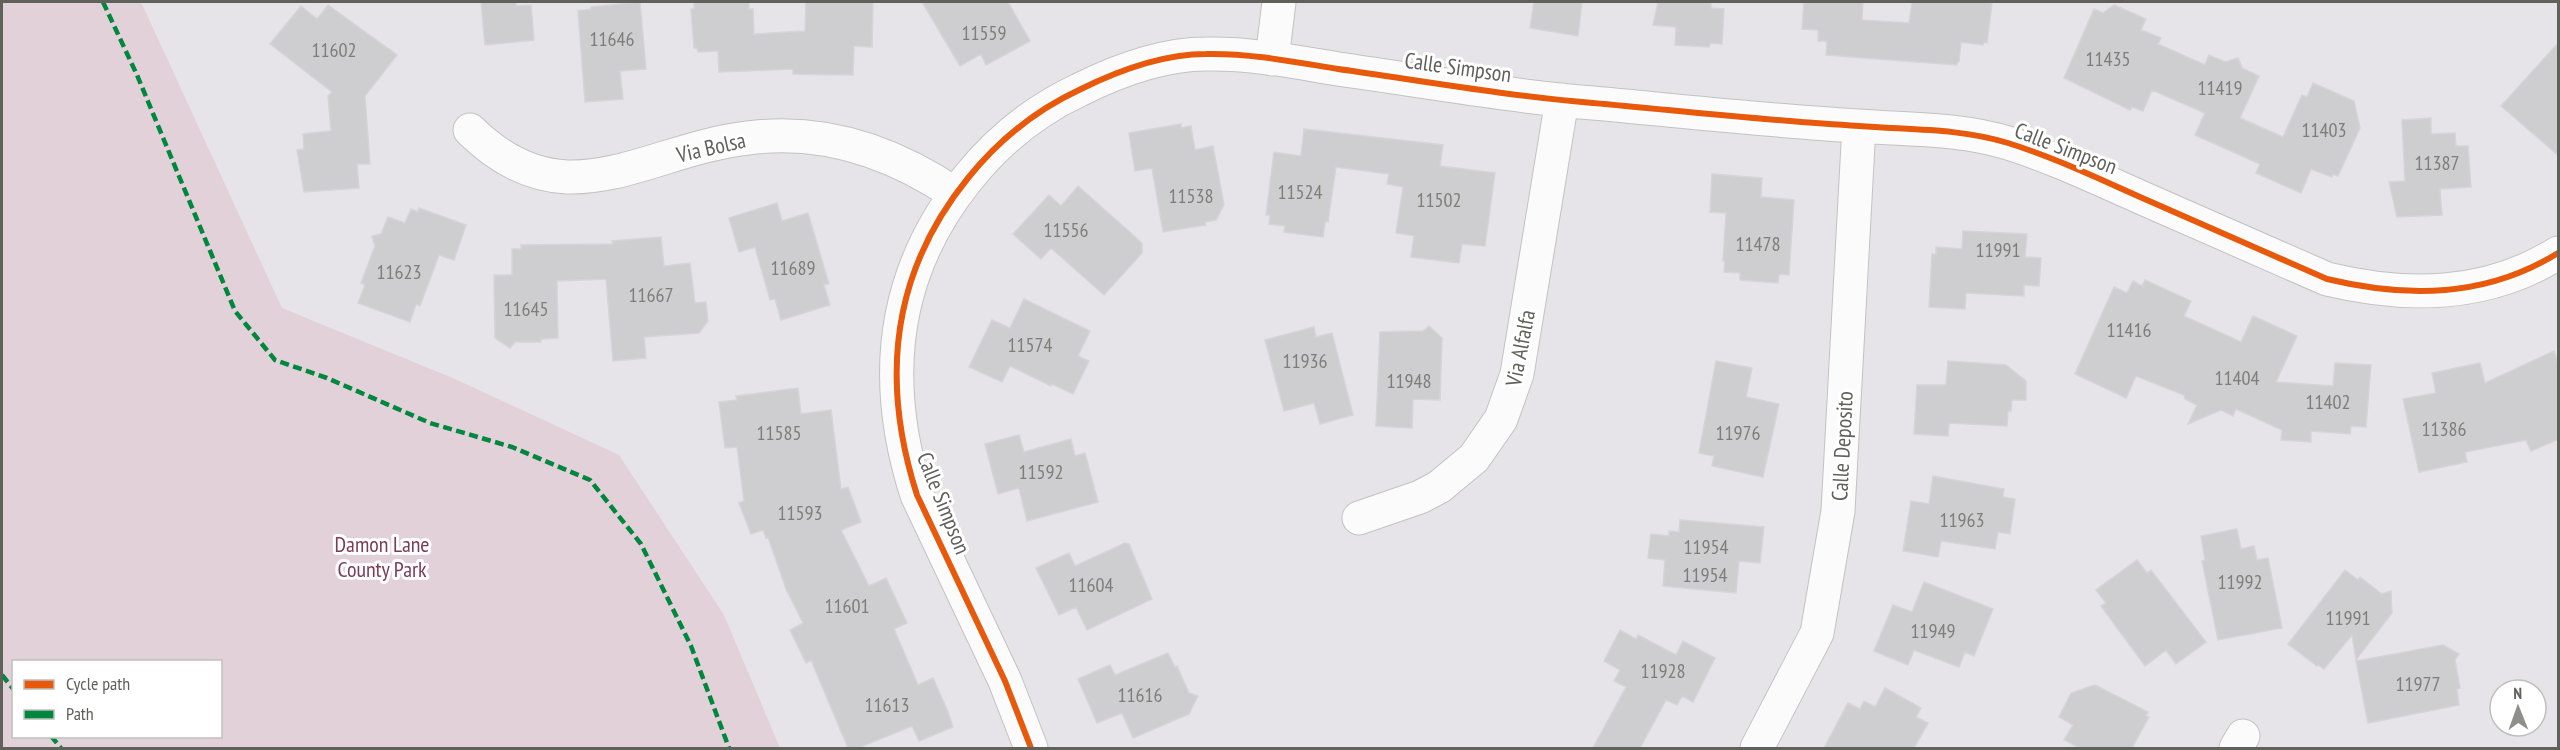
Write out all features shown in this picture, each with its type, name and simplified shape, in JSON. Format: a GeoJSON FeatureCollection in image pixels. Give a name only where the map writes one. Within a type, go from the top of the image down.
{"type":"FeatureCollection","features":[{"type":"Feature","properties":{"kind":"street"},"geometry":{"type":"LineString","coordinates":[[1272,59],[1279,2]]}},
{"type":"Feature","properties":{"kind":"street","name":"Calle Simpson"},"geometry":{"type":"LineString","coordinates":[[1031,748],[1005,681],[917,495],[899,429],[895,360],[906,292],[917,259],[934,226],[955,194],[1006,138],[1035,115],[1068,95],[1134,67],[1204,54],[1272,59],[1562,100],[1859,126],[1947,129],[2007,143],[2071,167],[2327,279],[2366,288],[2397,292],[2460,289],[2521,272],[2559,253]]}},
{"type":"Feature","properties":{"kind":"street","name":"Via Alfalfa"},"geometry":{"type":"LineString","coordinates":[[1359,518],[1420,497],[1439,487],[1474,458],[1501,419],[1517,374],[1562,100]]}},
{"type":"Feature","properties":{"kind":"street","name":"Calle Deposito"},"geometry":{"type":"LineString","coordinates":[[1757,748],[1818,633],[1838,512],[1859,126]]}},
{"type":"Feature","properties":{"kind":"street","name":"Via Bolsa"},"geometry":{"type":"LineString","coordinates":[[470,130],[500,156],[517,165],[561,177],[584,178],[606,175],[718,143],[780,135],[812,137],[843,142],[902,162],[955,194]]}},
{"type":"Feature","properties":{"kind":"green space","name":"Damon Lane County Park"},"geometry":{"type":"Polygon","coordinates":[[[2,2],[141,2],[282,308],[455,379],[619,455],[724,615],[780,748],[2,748],[2,2]]]}},
{"type":"Feature","properties":{"kind":"building"},"geometry":{"type":"Polygon","coordinates":[[[481,2],[516,2],[516,6],[531,5],[534,40],[485,45],[481,2]]]}},
{"type":"Feature","properties":{"kind":"building"},"geometry":{"type":"Polygon","coordinates":[[[640,2],[646,69],[620,71],[623,99],[585,102],[578,11],[591,9],[591,7],[640,2]]]}},
{"type":"Feature","properties":{"kind":"building"},"geometry":{"type":"Polygon","coordinates":[[[694,2],[749,2],[749,9],[753,9],[754,34],[805,31],[806,2],[873,2],[872,47],[854,46],[853,75],[793,74],[793,69],[719,72],[718,51],[698,52],[697,48],[694,48],[691,9],[694,9],[694,2]]]}},
{"type":"Feature","properties":{"kind":"building"},"geometry":{"type":"Polygon","coordinates":[[[922,2],[1008,2],[1030,41],[986,65],[981,54],[960,66],[922,2]]]}},
{"type":"Feature","properties":{"kind":"building"},"geometry":{"type":"Polygon","coordinates":[[[1534,2],[1582,2],[1578,36],[1530,28],[1534,2]]]}},
{"type":"Feature","properties":{"kind":"building"},"geometry":{"type":"Polygon","coordinates":[[[1658,2],[1711,2],[1711,8],[1724,9],[1722,44],[1710,43],[1709,47],[1675,45],[1676,27],[1653,25],[1658,2]]]}},
{"type":"Feature","properties":{"kind":"building"},"geometry":{"type":"Polygon","coordinates":[[[1804,2],[1863,2],[1862,20],[1909,23],[1912,2],[1992,3],[1987,43],[1984,42],[1983,45],[1961,42],[1959,61],[1956,65],[1826,55],[1827,41],[1818,41],[1818,30],[1802,29],[1804,2]]]}},
{"type":"Feature","properties":{"kind":"building"},"geometry":{"type":"Polygon","coordinates":[[[328,5],[397,55],[365,96],[370,164],[357,164],[359,188],[304,192],[297,150],[304,149],[303,134],[331,131],[328,96],[332,92],[270,44],[301,6],[317,19],[328,5]]]}},
{"type":"Feature","properties":{"kind":"building"},"geometry":{"type":"Polygon","coordinates":[[[2114,5],[2146,19],[2141,30],[2161,38],[2158,44],[2205,65],[2209,55],[2225,62],[2238,58],[2242,68],[2259,76],[2240,118],[2283,137],[2302,95],[2307,97],[2313,83],[2354,101],[2360,128],[2338,176],[2333,174],[2332,177],[2311,169],[2301,193],[2256,173],[2260,164],[2195,135],[2205,113],[2152,90],[2143,111],[2132,107],[2130,110],[2064,78],[2094,9],[2103,13],[2114,5]]]}},
{"type":"Feature","properties":{"kind":"building"},"geometry":{"type":"Polygon","coordinates":[[[2559,42],[2559,156],[2501,106],[2559,42]]]}},
{"type":"Feature","properties":{"kind":"building"},"geometry":{"type":"Polygon","coordinates":[[[2431,118],[2431,134],[2455,133],[2456,146],[2468,146],[2471,187],[2440,189],[2442,215],[2397,217],[2389,182],[2405,181],[2402,120],[2431,118]]]}},
{"type":"Feature","properties":{"kind":"building"},"geometry":{"type":"Polygon","coordinates":[[[1181,124],[1181,128],[1191,126],[1195,150],[1213,146],[1224,205],[1216,220],[1205,222],[1206,225],[1163,232],[1152,168],[1135,171],[1129,133],[1181,124]]]}},
{"type":"Feature","properties":{"kind":"building"},"geometry":{"type":"Polygon","coordinates":[[[1304,129],[1443,145],[1440,166],[1495,173],[1485,246],[1462,244],[1459,263],[1411,257],[1414,236],[1396,233],[1403,187],[1387,184],[1389,174],[1336,167],[1328,222],[1325,222],[1323,237],[1284,232],[1285,226],[1269,224],[1270,215],[1266,215],[1274,152],[1301,156],[1304,129]]]}},
{"type":"Feature","properties":{"kind":"building"},"geometry":{"type":"Polygon","coordinates":[[[1712,174],[1762,178],[1761,197],[1794,200],[1789,275],[1779,274],[1778,283],[1740,280],[1740,273],[1724,272],[1726,213],[1710,212],[1712,174]]]}},
{"type":"Feature","properties":{"kind":"building"},"geometry":{"type":"Polygon","coordinates":[[[1078,186],[1142,243],[1142,253],[1104,295],[1051,248],[1041,259],[1013,234],[1049,195],[1061,206],[1078,186]]]}},
{"type":"Feature","properties":{"kind":"building"},"geometry":{"type":"Polygon","coordinates":[[[777,203],[782,221],[808,213],[829,284],[824,285],[830,305],[781,320],[775,299],[770,300],[755,247],[739,252],[729,218],[777,203]]]}},
{"type":"Feature","properties":{"kind":"building"},"geometry":{"type":"Polygon","coordinates":[[[419,208],[466,225],[454,260],[439,255],[420,306],[416,304],[410,322],[358,303],[365,285],[361,283],[375,246],[372,236],[381,234],[388,217],[405,223],[411,209],[418,212],[419,208]]]}},
{"type":"Feature","properties":{"kind":"building"},"geometry":{"type":"Polygon","coordinates":[[[1963,231],[2027,234],[2025,257],[2041,258],[2039,286],[2024,285],[2024,296],[1966,293],[1965,309],[1929,307],[1932,254],[1936,254],[1936,247],[1962,249],[1963,231]]]}},
{"type":"Feature","properties":{"kind":"building"},"geometry":{"type":"Polygon","coordinates":[[[661,237],[664,266],[690,263],[695,303],[706,302],[708,321],[699,333],[644,337],[646,358],[613,361],[606,279],[557,281],[558,338],[541,339],[541,342],[515,342],[510,348],[495,338],[494,275],[512,275],[512,249],[521,249],[521,245],[613,244],[612,241],[661,237]]]}},
{"type":"Feature","properties":{"kind":"building"},"geometry":{"type":"Polygon","coordinates":[[[2145,280],[2191,301],[2184,316],[2241,342],[2253,316],[2297,336],[2276,382],[2333,386],[2335,363],[2371,365],[2366,427],[2351,426],[2350,434],[2311,431],[2311,442],[2281,440],[2282,430],[2236,409],[2233,416],[2221,410],[2188,424],[2197,405],[2185,399],[2184,395],[2136,376],[2126,398],[2075,374],[2114,287],[2127,293],[2133,281],[2142,286],[2145,280]]]}},
{"type":"Feature","properties":{"kind":"building"},"geometry":{"type":"Polygon","coordinates":[[[1024,299],[1090,331],[1078,356],[1089,361],[1073,394],[1010,366],[1002,382],[969,367],[992,320],[1010,328],[1024,299]]]}},
{"type":"Feature","properties":{"kind":"building"},"geometry":{"type":"Polygon","coordinates":[[[1429,326],[1442,338],[1440,400],[1413,399],[1412,428],[1376,426],[1380,332],[1423,331],[1429,326]]]}},
{"type":"Feature","properties":{"kind":"building"},"geometry":{"type":"Polygon","coordinates":[[[1314,327],[1316,337],[1332,333],[1353,415],[1320,424],[1314,403],[1284,411],[1265,340],[1314,327]]]}},
{"type":"Feature","properties":{"kind":"building"},"geometry":{"type":"Polygon","coordinates":[[[2554,351],[2559,367],[2559,439],[2531,451],[2526,440],[2465,452],[2467,462],[2419,472],[2403,399],[2436,393],[2432,373],[2480,363],[2485,383],[2554,351]]]}},
{"type":"Feature","properties":{"kind":"building"},"geometry":{"type":"Polygon","coordinates":[[[1716,361],[1752,368],[1746,397],[1779,404],[1763,477],[1712,466],[1714,456],[1699,453],[1716,361]]]}},
{"type":"Feature","properties":{"kind":"building"},"geometry":{"type":"Polygon","coordinates":[[[1948,361],[2006,365],[2026,381],[2026,400],[2012,400],[2011,411],[2008,411],[2007,426],[1949,423],[1948,436],[1914,434],[1917,385],[1946,385],[1948,361]]]}},
{"type":"Feature","properties":{"kind":"building"},"geometry":{"type":"Polygon","coordinates":[[[798,388],[801,414],[831,410],[841,489],[848,487],[861,522],[841,530],[869,586],[886,578],[907,623],[894,629],[918,685],[933,678],[948,712],[953,727],[919,741],[912,726],[858,748],[848,748],[811,660],[806,663],[790,630],[803,623],[786,589],[768,537],[766,538],[763,530],[751,534],[739,503],[744,501],[737,447],[725,448],[719,402],[737,400],[736,396],[798,388]]]}},
{"type":"Feature","properties":{"kind":"building"},"geometry":{"type":"Polygon","coordinates":[[[1019,435],[1024,452],[1071,439],[1075,456],[1085,453],[1098,502],[1027,521],[1019,488],[998,494],[985,444],[1019,435]]]}},
{"type":"Feature","properties":{"kind":"building"},"geometry":{"type":"Polygon","coordinates":[[[1933,476],[2004,489],[2003,497],[2015,499],[2010,534],[1998,532],[1995,549],[1941,541],[1938,557],[1903,551],[1911,501],[1929,504],[1933,476]]]}},
{"type":"Feature","properties":{"kind":"building"},"geometry":{"type":"Polygon","coordinates":[[[1680,520],[1764,527],[1760,563],[1739,561],[1736,593],[1663,586],[1665,560],[1648,558],[1651,534],[1669,536],[1669,531],[1679,532],[1680,520]]]}},
{"type":"Feature","properties":{"kind":"building"},"geometry":{"type":"Polygon","coordinates":[[[2237,529],[2241,549],[2254,546],[2257,560],[2268,558],[2282,628],[2218,640],[2202,561],[2205,560],[2201,536],[2237,529]]]}},
{"type":"Feature","properties":{"kind":"building"},"geometry":{"type":"Polygon","coordinates":[[[1125,543],[1129,544],[1152,599],[1087,630],[1076,607],[1059,615],[1036,568],[1069,553],[1075,566],[1125,543]]]}},
{"type":"Feature","properties":{"kind":"building"},"geometry":{"type":"Polygon","coordinates":[[[2137,560],[2147,573],[2151,570],[2206,642],[2176,664],[2166,650],[2145,666],[2101,606],[2106,603],[2096,590],[2137,560]]]}},
{"type":"Feature","properties":{"kind":"building"},"geometry":{"type":"Polygon","coordinates":[[[2345,570],[2358,580],[2360,577],[2382,594],[2391,591],[2392,613],[2356,660],[2352,635],[2324,669],[2288,644],[2345,570]]]}},
{"type":"Feature","properties":{"kind":"building"},"geometry":{"type":"Polygon","coordinates":[[[1924,582],[1993,609],[1974,656],[1965,652],[1959,667],[1914,650],[1908,665],[1874,651],[1893,605],[1912,612],[1924,582]]]}},
{"type":"Feature","properties":{"kind":"building"},"geometry":{"type":"Polygon","coordinates":[[[1620,630],[1636,639],[1638,635],[1676,655],[1683,641],[1715,658],[1693,702],[1682,696],[1677,705],[1666,700],[1640,748],[1593,748],[1626,687],[1614,681],[1620,670],[1604,661],[1620,630]]]}},
{"type":"Feature","properties":{"kind":"building"},"geometry":{"type":"Polygon","coordinates":[[[2443,645],[2459,654],[2455,660],[2460,688],[2457,689],[2459,705],[2368,723],[2356,661],[2443,645]]]}},
{"type":"Feature","properties":{"kind":"building"},"geometry":{"type":"Polygon","coordinates":[[[1168,653],[1175,667],[1177,666],[1189,693],[1198,696],[1189,714],[1133,738],[1122,713],[1097,723],[1078,679],[1110,665],[1115,675],[1168,653]]]}},
{"type":"Feature","properties":{"kind":"building"},"geometry":{"type":"Polygon","coordinates":[[[2095,685],[2148,712],[2146,716],[2149,717],[2132,748],[2080,748],[2064,740],[2073,725],[2059,717],[2071,693],[2095,685]]]}},
{"type":"Feature","properties":{"kind":"building"},"geometry":{"type":"Polygon","coordinates":[[[1885,688],[1921,708],[1916,717],[1928,723],[1914,748],[1824,748],[1848,703],[1860,709],[1864,701],[1875,707],[1885,688]]]}},
{"type":"Feature","properties":{"kind":"marked path"},"geometry":{"type":"LineString","coordinates":[[103,2],[137,75],[235,311],[275,360],[327,378],[430,423],[512,447],[590,480],[641,544],[691,646],[729,748]]}},
{"type":"Feature","properties":{"kind":"marked path"},"geometry":{"type":"LineString","coordinates":[[2,675],[12,688]]}},
{"type":"Feature","properties":{"kind":"marked path"},"geometry":{"type":"LineString","coordinates":[[53,738],[61,748]]}},
{"type":"Feature","properties":{"kind":"cycle path"},"geometry":{"type":"LineString","coordinates":[[1031,748],[1005,681],[917,495],[905,452],[899,410],[897,369],[900,329],[908,290],[922,251],[942,214],[980,164],[1005,139],[1048,107],[1124,70],[1173,57],[1206,54],[1239,55],[1561,100],[1759,119],[1934,130],[1989,138],[2058,161],[2327,279],[2386,289],[2416,291],[2474,286],[2503,279],[2531,268],[2558,253]]}}]}
